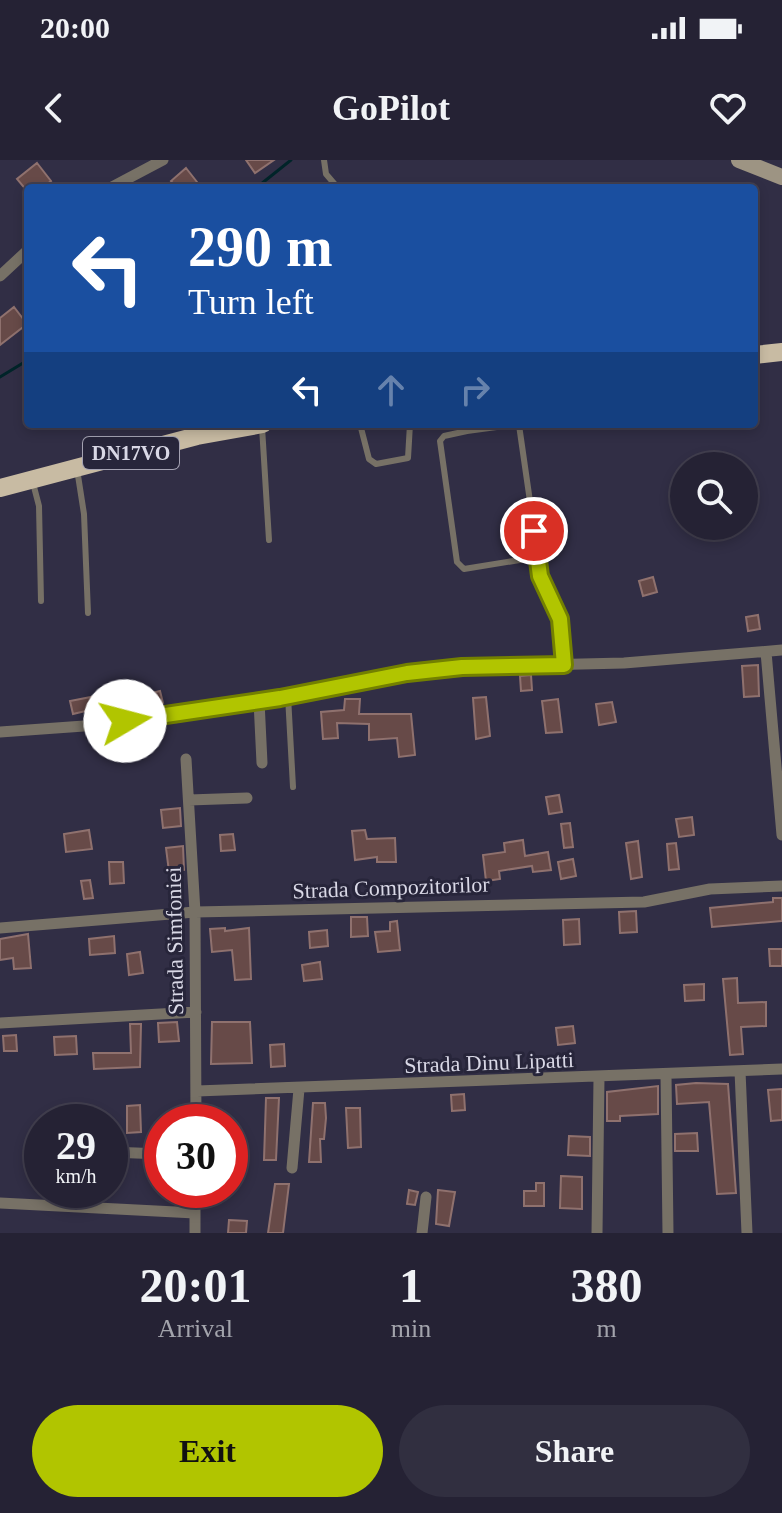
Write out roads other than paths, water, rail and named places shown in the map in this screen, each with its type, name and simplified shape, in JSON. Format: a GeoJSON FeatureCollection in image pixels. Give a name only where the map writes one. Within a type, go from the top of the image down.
{"type":"FeatureCollection","features":[{"type":"Feature","properties":{"kind":"highway"},"geometry":{"type":"LineString","coordinates":[[758,355],[782,352]]}},
{"type":"Feature","properties":{"kind":"highway","name":"DN17VO"},"geometry":{"type":"LineString","coordinates":[[0,488],[197,436],[240,428]]}},
{"type":"Feature","properties":{"kind":"main road"},"geometry":{"type":"LineString","coordinates":[[739,160],[782,177]]}},
{"type":"Feature","properties":{"kind":"street"},"geometry":{"type":"LineString","coordinates":[[118,184],[163,160]]}},
{"type":"Feature","properties":{"kind":"street"},"geometry":{"type":"LineString","coordinates":[[0,276],[24,254]]}},
{"type":"Feature","properties":{"kind":"street"},"geometry":{"type":"LineString","coordinates":[[0,732],[98,725],[421,672],[782,650]]}},
{"type":"Feature","properties":{"kind":"street"},"geometry":{"type":"LineString","coordinates":[[766,652],[782,835]]}},
{"type":"Feature","properties":{"kind":"street"},"geometry":{"type":"LineString","coordinates":[[259,701],[262,763]]}},
{"type":"Feature","properties":{"kind":"street","name":"Strada Simfoniei"},"geometry":{"type":"LineString","coordinates":[[186,759],[195,912],[197,1104]]}},
{"type":"Feature","properties":{"kind":"street"},"geometry":{"type":"LineString","coordinates":[[189,800],[247,798]]}},
{"type":"Feature","properties":{"kind":"street","name":"Strada Compozitorilor"},"geometry":{"type":"LineString","coordinates":[[0,928],[195,912],[644,902],[710,889],[782,886]]}},
{"type":"Feature","properties":{"kind":"street"},"geometry":{"type":"LineString","coordinates":[[0,1023],[196,1012]]}},
{"type":"Feature","properties":{"kind":"street","name":"Strada Dinu Lipatti"},"geometry":{"type":"LineString","coordinates":[[197,1091],[782,1069]]}},
{"type":"Feature","properties":{"kind":"street"},"geometry":{"type":"LineString","coordinates":[[740,1071],[747,1233]]}},
{"type":"Feature","properties":{"kind":"street"},"geometry":{"type":"LineString","coordinates":[[666,1075],[668,1233]]}},
{"type":"Feature","properties":{"kind":"street"},"geometry":{"type":"LineString","coordinates":[[597,1233],[599,1078]]}},
{"type":"Feature","properties":{"kind":"street"},"geometry":{"type":"LineString","coordinates":[[292,1168],[299,1089]]}},
{"type":"Feature","properties":{"kind":"street"},"geometry":{"type":"LineString","coordinates":[[422,1233],[426,1197]]}},
{"type":"Feature","properties":{"kind":"street"},"geometry":{"type":"LineString","coordinates":[[0,1203],[195,1213]]}},
{"type":"Feature","properties":{"kind":"street"},"geometry":{"type":"LineString","coordinates":[[195,1208],[195,1233]]}},
{"type":"Feature","properties":{"kind":"lane"},"geometry":{"type":"LineString","coordinates":[[324,160],[326,174],[335,184]]}},
{"type":"Feature","properties":{"kind":"lane"},"geometry":{"type":"LineString","coordinates":[[262,428],[269,540]]}},
{"type":"Feature","properties":{"kind":"lane"},"geometry":{"type":"LineString","coordinates":[[361,428],[369,459],[376,464],[408,458],[410,428]]}},
{"type":"Feature","properties":{"kind":"lane"},"geometry":{"type":"LineString","coordinates":[[467,428],[444,436],[440,441],[457,562],[464,569],[538,557]]}},
{"type":"Feature","properties":{"kind":"lane"},"geometry":{"type":"LineString","coordinates":[[522,428],[538,557],[544,585],[560,619],[564,665]]}},
{"type":"Feature","properties":{"kind":"lane"},"geometry":{"type":"LineString","coordinates":[[77,467],[84,514],[88,613]]}},
{"type":"Feature","properties":{"kind":"lane"},"geometry":{"type":"LineString","coordinates":[[32,479],[39,506],[41,601]]}},
{"type":"Feature","properties":{"kind":"lane"},"geometry":{"type":"LineString","coordinates":[[288,696],[293,787]]}},
{"type":"Feature","properties":{"kind":"waterway"},"geometry":{"type":"LineString","coordinates":[[261,184],[291,160]]}},
{"type":"Feature","properties":{"kind":"waterway"},"geometry":{"type":"LineString","coordinates":[[0,377],[24,362]]}}]}
